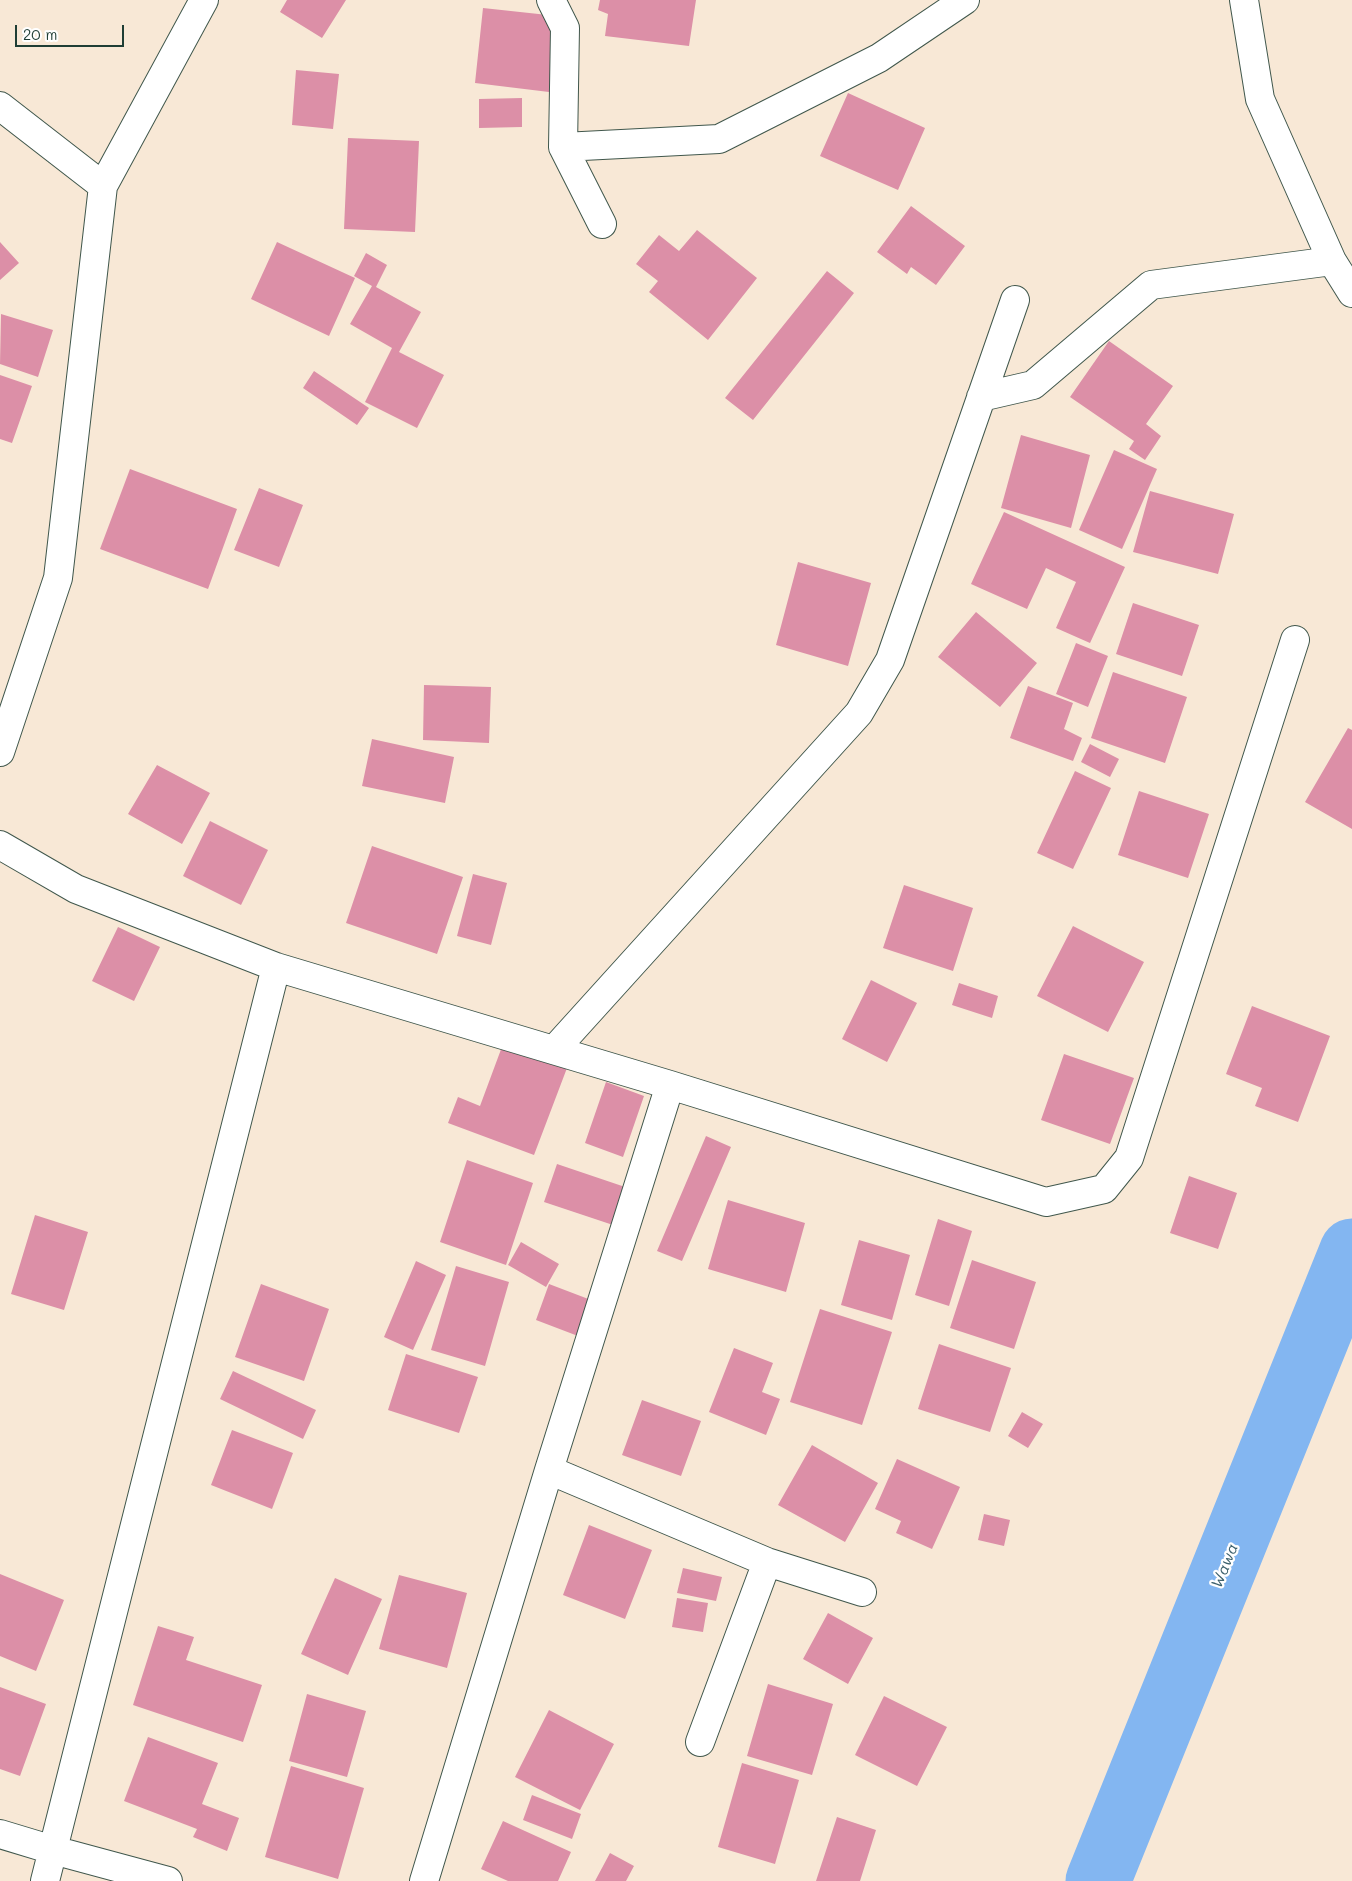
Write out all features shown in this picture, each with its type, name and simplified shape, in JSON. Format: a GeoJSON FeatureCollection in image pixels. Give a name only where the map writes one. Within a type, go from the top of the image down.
{"type":"FeatureCollection","features":[{"type":"Feature","properties":{"kind":"street"},"geometry":{"type":"LineString","coordinates":[[0,752],[58,578],[102,186],[204,0]]}},
{"type":"Feature","properties":{"kind":"street"},"geometry":{"type":"LineString","coordinates":[[551,0],[565,28],[563,147],[602,224]]}},
{"type":"Feature","properties":{"kind":"street"},"geometry":{"type":"LineString","coordinates":[[563,147],[720,139],[879,58],[965,0]]}},
{"type":"Feature","properties":{"kind":"street"},"geometry":{"type":"LineString","coordinates":[[1244,0],[1260,99],[1332,262],[1352,293]]}},
{"type":"Feature","properties":{"kind":"street"},"geometry":{"type":"LineString","coordinates":[[0,106],[102,186]]}},
{"type":"Feature","properties":{"kind":"street"},"geometry":{"type":"LineString","coordinates":[[981,397],[1033,384],[1151,285],[1332,262]]}},
{"type":"Feature","properties":{"kind":"street"},"geometry":{"type":"LineString","coordinates":[[554,1050],[859,712],[890,660],[1015,300]]}},
{"type":"Feature","properties":{"kind":"street"},"geometry":{"type":"LineString","coordinates":[[0,845],[76,888],[276,967],[670,1085],[1046,1202],[1104,1188],[1129,1158],[1295,640]]}},
{"type":"Feature","properties":{"kind":"street"},"geometry":{"type":"LineString","coordinates":[[45,1881],[276,967]]}},
{"type":"Feature","properties":{"kind":"street"},"geometry":{"type":"LineString","coordinates":[[424,1881],[549,1470],[670,1085]]}},
{"type":"Feature","properties":{"kind":"street"},"geometry":{"type":"LineString","coordinates":[[549,1470],[767,1562],[862,1592]]}},
{"type":"Feature","properties":{"kind":"street"},"geometry":{"type":"LineString","coordinates":[[700,1742],[767,1562]]}},
{"type":"Feature","properties":{"kind":"street"},"geometry":{"type":"LineString","coordinates":[[0,1834],[168,1881]]}},
{"type":"Feature","properties":{"kind":"building"},"geometry":{"type":"Polygon","coordinates":[[[287,0],[346,0],[322,38],[280,12],[287,0]]]}},
{"type":"Feature","properties":{"kind":"building"},"geometry":{"type":"Polygon","coordinates":[[[600,0],[696,0],[689,46],[605,36],[608,14],[598,10],[600,0]]]}},
{"type":"Feature","properties":{"kind":"building"},"geometry":{"type":"Polygon","coordinates":[[[483,8],[557,16],[549,92],[475,83],[483,8]]]}},
{"type":"Feature","properties":{"kind":"building"},"geometry":{"type":"Polygon","coordinates":[[[296,70],[339,74],[333,129],[292,125],[296,70]]]}},
{"type":"Feature","properties":{"kind":"building"},"geometry":{"type":"Polygon","coordinates":[[[848,93],[925,128],[898,190],[820,156],[848,93]]]}},
{"type":"Feature","properties":{"kind":"building"},"geometry":{"type":"Polygon","coordinates":[[[522,98],[522,127],[479,128],[479,99],[522,98]]]}},
{"type":"Feature","properties":{"kind":"building"},"geometry":{"type":"Polygon","coordinates":[[[348,138],[419,141],[415,232],[344,229],[348,138]]]}},
{"type":"Feature","properties":{"kind":"building"},"geometry":{"type":"Polygon","coordinates":[[[911,206],[965,246],[936,285],[911,267],[907,274],[877,252],[911,206]]]}},
{"type":"Feature","properties":{"kind":"building"},"geometry":{"type":"Polygon","coordinates":[[[697,230],[757,278],[708,340],[649,292],[658,281],[636,264],[659,235],[679,251],[697,230]]]}},
{"type":"Feature","properties":{"kind":"building"},"geometry":{"type":"Polygon","coordinates":[[[0,242],[19,263],[0,280],[0,242]]]}},
{"type":"Feature","properties":{"kind":"building"},"geometry":{"type":"Polygon","coordinates":[[[277,242],[355,278],[329,336],[251,299],[277,242]]]}},
{"type":"Feature","properties":{"kind":"building"},"geometry":{"type":"Polygon","coordinates":[[[366,253],[387,265],[376,287],[421,312],[399,352],[444,375],[417,428],[365,402],[392,348],[350,324],[372,286],[354,276],[366,253]]]}},
{"type":"Feature","properties":{"kind":"building"},"geometry":{"type":"Polygon","coordinates":[[[827,271],[854,293],[753,420],[725,398],[827,271]]]}},
{"type":"Feature","properties":{"kind":"building"},"geometry":{"type":"Polygon","coordinates":[[[1,314],[53,330],[38,377],[0,364],[1,314]]]}},
{"type":"Feature","properties":{"kind":"building"},"geometry":{"type":"Polygon","coordinates":[[[1109,341],[1173,386],[1146,424],[1161,436],[1145,460],[1129,449],[1134,441],[1070,397],[1109,341]]]}},
{"type":"Feature","properties":{"kind":"building"},"geometry":{"type":"Polygon","coordinates":[[[314,371],[369,408],[357,425],[303,388],[314,371]]]}},
{"type":"Feature","properties":{"kind":"building"},"geometry":{"type":"Polygon","coordinates":[[[0,375],[32,386],[12,443],[0,439],[0,375]]]}},
{"type":"Feature","properties":{"kind":"building"},"geometry":{"type":"Polygon","coordinates":[[[1021,435],[1090,455],[1071,528],[1001,508],[1021,435]]]}},
{"type":"Feature","properties":{"kind":"building"},"geometry":{"type":"Polygon","coordinates":[[[1114,450],[1157,469],[1122,549],[1079,530],[1114,450]]]}},
{"type":"Feature","properties":{"kind":"building"},"geometry":{"type":"Polygon","coordinates":[[[130,469],[237,509],[208,589],[100,549],[130,469]]]}},
{"type":"Feature","properties":{"kind":"building"},"geometry":{"type":"Polygon","coordinates":[[[259,488],[303,505],[279,567],[234,550],[259,488]]]}},
{"type":"Feature","properties":{"kind":"building"},"geometry":{"type":"Polygon","coordinates":[[[1150,491],[1234,514],[1218,574],[1133,552],[1150,491]]]}},
{"type":"Feature","properties":{"kind":"building"},"geometry":{"type":"Polygon","coordinates":[[[1004,512],[1125,567],[1090,643],[1056,628],[1076,582],[1046,568],[1027,609],[971,584],[1004,512]]]}},
{"type":"Feature","properties":{"kind":"building"},"geometry":{"type":"Polygon","coordinates":[[[798,562],[871,583],[848,666],[776,645],[798,562]]]}},
{"type":"Feature","properties":{"kind":"building"},"geometry":{"type":"Polygon","coordinates":[[[1133,603],[1199,625],[1182,676],[1116,654],[1133,603]]]}},
{"type":"Feature","properties":{"kind":"building"},"geometry":{"type":"Polygon","coordinates":[[[976,612],[1037,663],[1000,707],[938,657],[976,612]]]}},
{"type":"Feature","properties":{"kind":"building"},"geometry":{"type":"Polygon","coordinates":[[[1076,643],[1108,656],[1088,707],[1056,694],[1076,643]]]}},
{"type":"Feature","properties":{"kind":"building"},"geometry":{"type":"Polygon","coordinates":[[[1113,672],[1187,697],[1165,763],[1091,738],[1113,672]]]}},
{"type":"Feature","properties":{"kind":"building"},"geometry":{"type":"Polygon","coordinates":[[[424,685],[491,687],[489,743],[423,740],[424,685]]]}},
{"type":"Feature","properties":{"kind":"building"},"geometry":{"type":"Polygon","coordinates":[[[1028,686],[1073,703],[1064,729],[1082,738],[1073,761],[1010,738],[1028,686]]]}},
{"type":"Feature","properties":{"kind":"building"},"geometry":{"type":"Polygon","coordinates":[[[1348,728],[1352,730],[1352,829],[1305,802],[1348,728]]]}},
{"type":"Feature","properties":{"kind":"building"},"geometry":{"type":"Polygon","coordinates":[[[372,739],[454,757],[445,803],[362,786],[372,739]]]}},
{"type":"Feature","properties":{"kind":"building"},"geometry":{"type":"Polygon","coordinates":[[[1090,744],[1119,759],[1110,777],[1081,762],[1090,744]]]}},
{"type":"Feature","properties":{"kind":"building"},"geometry":{"type":"Polygon","coordinates":[[[157,765],[210,793],[182,844],[128,814],[157,765]]]}},
{"type":"Feature","properties":{"kind":"building"},"geometry":{"type":"Polygon","coordinates":[[[1075,771],[1111,788],[1073,869],[1037,853],[1075,771]]]}},
{"type":"Feature","properties":{"kind":"building"},"geometry":{"type":"Polygon","coordinates":[[[1139,791],[1209,814],[1188,878],[1118,855],[1139,791]]]}},
{"type":"Feature","properties":{"kind":"building"},"geometry":{"type":"Polygon","coordinates":[[[210,821],[268,850],[241,905],[183,876],[210,821]]]}},
{"type":"Feature","properties":{"kind":"building"},"geometry":{"type":"Polygon","coordinates":[[[372,846],[463,877],[437,954],[346,923],[372,846]]]}},
{"type":"Feature","properties":{"kind":"building"},"geometry":{"type":"Polygon","coordinates":[[[473,874],[507,883],[491,945],[457,936],[473,874]]]}},
{"type":"Feature","properties":{"kind":"building"},"geometry":{"type":"Polygon","coordinates":[[[904,885],[973,908],[953,971],[883,948],[904,885]]]}},
{"type":"Feature","properties":{"kind":"building"},"geometry":{"type":"Polygon","coordinates":[[[1073,926],[1144,962],[1108,1032],[1037,996],[1073,926]]]}},
{"type":"Feature","properties":{"kind":"building"},"geometry":{"type":"Polygon","coordinates":[[[118,927],[160,947],[134,1001],[92,981],[118,927]]]}},
{"type":"Feature","properties":{"kind":"building"},"geometry":{"type":"Polygon","coordinates":[[[871,980],[917,1003],[887,1062],[842,1039],[871,980]]]}},
{"type":"Feature","properties":{"kind":"building"},"geometry":{"type":"Polygon","coordinates":[[[959,983],[998,996],[992,1018],[952,1005],[959,983]]]}},
{"type":"Feature","properties":{"kind":"building"},"geometry":{"type":"Polygon","coordinates":[[[1252,1006],[1330,1036],[1298,1122],[1255,1106],[1262,1088],[1226,1074],[1252,1006]]]}},
{"type":"Feature","properties":{"kind":"building"},"geometry":{"type":"Polygon","coordinates":[[[503,1044],[567,1068],[534,1155],[448,1123],[458,1097],[480,1106],[503,1044]]]}},
{"type":"Feature","properties":{"kind":"building"},"geometry":{"type":"Polygon","coordinates":[[[1064,1054],[1134,1078],[1110,1144],[1041,1120],[1064,1054]]]}},
{"type":"Feature","properties":{"kind":"building"},"geometry":{"type":"Polygon","coordinates":[[[606,1082],[644,1096],[623,1157],[585,1143],[606,1082]]]}},
{"type":"Feature","properties":{"kind":"building"},"geometry":{"type":"Polygon","coordinates":[[[706,1136],[731,1147],[682,1261],[657,1251],[706,1136]]]}},
{"type":"Feature","properties":{"kind":"building"},"geometry":{"type":"Polygon","coordinates":[[[467,1160],[533,1183],[506,1265],[440,1242],[467,1160]]]}},
{"type":"Feature","properties":{"kind":"building"},"geometry":{"type":"Polygon","coordinates":[[[557,1164],[631,1189],[619,1227],[544,1202],[557,1164]]]}},
{"type":"Feature","properties":{"kind":"building"},"geometry":{"type":"Polygon","coordinates":[[[1189,1176],[1237,1193],[1218,1249],[1170,1233],[1189,1176]]]}},
{"type":"Feature","properties":{"kind":"building"},"geometry":{"type":"Polygon","coordinates":[[[728,1200],[805,1223],[786,1292],[708,1269],[728,1200]]]}},
{"type":"Feature","properties":{"kind":"building"},"geometry":{"type":"Polygon","coordinates":[[[35,1215],[88,1232],[64,1310],[11,1294],[35,1215]]]}},
{"type":"Feature","properties":{"kind":"building"},"geometry":{"type":"Polygon","coordinates":[[[938,1219],[972,1231],[949,1306],[915,1295],[938,1219]]]}},
{"type":"Feature","properties":{"kind":"building"},"geometry":{"type":"Polygon","coordinates":[[[859,1240],[910,1255],[892,1320],[841,1305],[859,1240]]]}},
{"type":"Feature","properties":{"kind":"building"},"geometry":{"type":"Polygon","coordinates":[[[521,1242],[559,1264],[546,1287],[508,1265],[521,1242]]]}},
{"type":"Feature","properties":{"kind":"building"},"geometry":{"type":"Polygon","coordinates":[[[972,1260],[1036,1282],[1014,1349],[950,1328],[972,1260]]]}},
{"type":"Feature","properties":{"kind":"building"},"geometry":{"type":"Polygon","coordinates":[[[416,1261],[446,1275],[413,1350],[384,1337],[416,1261]]]}},
{"type":"Feature","properties":{"kind":"building"},"geometry":{"type":"Polygon","coordinates":[[[456,1266],[509,1282],[485,1366],[431,1350],[456,1266]]]}},
{"type":"Feature","properties":{"kind":"building"},"geometry":{"type":"Polygon","coordinates":[[[261,1284],[329,1309],[304,1381],[235,1357],[261,1284]]]}},
{"type":"Feature","properties":{"kind":"building"},"geometry":{"type":"Polygon","coordinates":[[[549,1284],[591,1300],[578,1336],[536,1320],[549,1284]]]}},
{"type":"Feature","properties":{"kind":"building"},"geometry":{"type":"Polygon","coordinates":[[[820,1309],[892,1332],[862,1425],[790,1402],[820,1309]]]}},
{"type":"Feature","properties":{"kind":"building"},"geometry":{"type":"Polygon","coordinates":[[[939,1344],[1011,1368],[990,1432],[918,1409],[939,1344]]]}},
{"type":"Feature","properties":{"kind":"building"},"geometry":{"type":"Polygon","coordinates":[[[734,1348],[773,1363],[762,1392],[780,1399],[766,1435],[709,1412],[734,1348]]]}},
{"type":"Feature","properties":{"kind":"building"},"geometry":{"type":"Polygon","coordinates":[[[406,1354],[478,1377],[459,1433],[388,1410],[406,1354]]]}},
{"type":"Feature","properties":{"kind":"building"},"geometry":{"type":"Polygon","coordinates":[[[233,1371],[316,1410],[303,1439],[220,1399],[233,1371]]]}},
{"type":"Feature","properties":{"kind":"building"},"geometry":{"type":"Polygon","coordinates":[[[642,1400],[701,1421],[681,1476],[622,1455],[642,1400]]]}},
{"type":"Feature","properties":{"kind":"building"},"geometry":{"type":"Polygon","coordinates":[[[1022,1412],[1043,1424],[1028,1448],[1008,1436],[1022,1412]]]}},
{"type":"Feature","properties":{"kind":"building"},"geometry":{"type":"Polygon","coordinates":[[[232,1430],[293,1453],[272,1509],[211,1485],[232,1430]]]}},
{"type":"Feature","properties":{"kind":"building"},"geometry":{"type":"Polygon","coordinates":[[[812,1445],[878,1483],[845,1542],[778,1505],[812,1445]]]}},
{"type":"Feature","properties":{"kind":"building"},"geometry":{"type":"Polygon","coordinates":[[[897,1459],[960,1487],[932,1549],[896,1533],[901,1521],[875,1509],[897,1459]]]}},
{"type":"Feature","properties":{"kind":"building"},"geometry":{"type":"Polygon","coordinates":[[[984,1514],[1010,1520],[1004,1546],[978,1540],[984,1514]]]}},
{"type":"Feature","properties":{"kind":"building"},"geometry":{"type":"Polygon","coordinates":[[[589,1525],[652,1550],[625,1619],[563,1595],[589,1525]]]}},
{"type":"Feature","properties":{"kind":"building"},"geometry":{"type":"Polygon","coordinates":[[[683,1568],[722,1577],[716,1601],[677,1593],[683,1568]]]}},
{"type":"Feature","properties":{"kind":"building"},"geometry":{"type":"Polygon","coordinates":[[[0,1574],[64,1600],[36,1671],[0,1656],[0,1574]]]}},
{"type":"Feature","properties":{"kind":"building"},"geometry":{"type":"Polygon","coordinates":[[[399,1575],[467,1593],[447,1668],[379,1649],[399,1575]]]}},
{"type":"Feature","properties":{"kind":"building"},"geometry":{"type":"Polygon","coordinates":[[[335,1578],[382,1599],[348,1675],[301,1654],[335,1578]]]}},
{"type":"Feature","properties":{"kind":"building"},"geometry":{"type":"Polygon","coordinates":[[[677,1598],[708,1603],[703,1632],[672,1627],[677,1598]]]}},
{"type":"Feature","properties":{"kind":"building"},"geometry":{"type":"Polygon","coordinates":[[[828,1613],[873,1638],[848,1684],[803,1659],[828,1613]]]}},
{"type":"Feature","properties":{"kind":"building"},"geometry":{"type":"Polygon","coordinates":[[[158,1626],[194,1637],[186,1660],[262,1685],[243,1742],[133,1705],[158,1626]]]}},
{"type":"Feature","properties":{"kind":"building"},"geometry":{"type":"Polygon","coordinates":[[[768,1684],[833,1704],[812,1775],[747,1756],[768,1684]]]}},
{"type":"Feature","properties":{"kind":"building"},"geometry":{"type":"Polygon","coordinates":[[[0,1687],[46,1704],[20,1776],[0,1769],[0,1687]]]}},
{"type":"Feature","properties":{"kind":"building"},"geometry":{"type":"Polygon","coordinates":[[[307,1694],[366,1711],[347,1777],[289,1761],[307,1694]]]}},
{"type":"Feature","properties":{"kind":"building"},"geometry":{"type":"Polygon","coordinates":[[[884,1696],[947,1727],[917,1786],[855,1755],[884,1696]]]}},
{"type":"Feature","properties":{"kind":"building"},"geometry":{"type":"Polygon","coordinates":[[[549,1710],[614,1744],[580,1810],[515,1777],[549,1710]]]}},
{"type":"Feature","properties":{"kind":"building"},"geometry":{"type":"Polygon","coordinates":[[[148,1737],[218,1763],[202,1804],[239,1818],[227,1851],[193,1837],[197,1829],[124,1801],[148,1737]]]}},
{"type":"Feature","properties":{"kind":"building"},"geometry":{"type":"Polygon","coordinates":[[[742,1763],[799,1780],[775,1864],[718,1847],[742,1763]]]}},
{"type":"Feature","properties":{"kind":"building"},"geometry":{"type":"Polygon","coordinates":[[[291,1766],[364,1788],[338,1879],[265,1857],[291,1766]]]}},
{"type":"Feature","properties":{"kind":"building"},"geometry":{"type":"Polygon","coordinates":[[[532,1795],[581,1814],[572,1839],[523,1820],[532,1795]]]}},
{"type":"Feature","properties":{"kind":"building"},"geometry":{"type":"Polygon","coordinates":[[[837,1817],[876,1830],[860,1881],[816,1881],[837,1817]]]}},
{"type":"Feature","properties":{"kind":"building"},"geometry":{"type":"Polygon","coordinates":[[[503,1821],[571,1852],[558,1881],[508,1881],[481,1869],[503,1821]]]}},
{"type":"Feature","properties":{"kind":"building"},"geometry":{"type":"Polygon","coordinates":[[[610,1853],[634,1866],[626,1881],[595,1881],[610,1853]]]}},
{"type":"Feature","properties":{"kind":"waterway","name":"Wawa"},"geometry":{"type":"LineString","coordinates":[[1098,1881],[1352,1251]]}}]}
